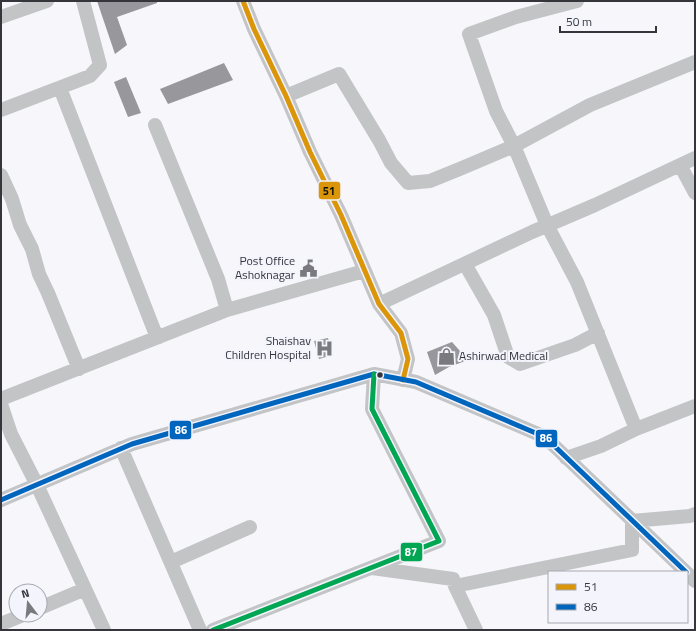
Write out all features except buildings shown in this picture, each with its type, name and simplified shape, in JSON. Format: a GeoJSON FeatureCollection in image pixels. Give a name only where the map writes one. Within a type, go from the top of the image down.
{"type":"FeatureCollection","features":[{"type":"Feature","properties":{"kind":"street"},"geometry":{"type":"LineString","coordinates":[[1,17],[47,1]]}},
{"type":"Feature","properties":{"kind":"street"},"geometry":{"type":"LineString","coordinates":[[1,110],[90,76],[100,65],[83,1]]}},
{"type":"Feature","properties":{"kind":"street"},"geometry":{"type":"LineString","coordinates":[[243,1],[257,36],[286,96],[310,152],[341,215],[379,304],[401,334],[408,359],[403,380]]}},
{"type":"Feature","properties":{"kind":"street"},"geometry":{"type":"LineString","coordinates":[[577,1],[516,17],[469,34],[496,111],[514,146],[547,225],[577,282],[636,429]]}},
{"type":"Feature","properties":{"kind":"street"},"geometry":{"type":"LineString","coordinates":[[286,96],[339,74],[379,140],[391,163],[408,183],[430,181],[514,146],[590,105],[695,62]]}},
{"type":"Feature","properties":{"kind":"street"},"geometry":{"type":"LineString","coordinates":[[60,88],[154,330],[159,337]]}},
{"type":"Feature","properties":{"kind":"street"},"geometry":{"type":"LineString","coordinates":[[155,125],[218,279],[226,310]]}},
{"type":"Feature","properties":{"kind":"street"},"geometry":{"type":"LineString","coordinates":[[379,304],[547,225],[595,205],[695,158]]}},
{"type":"Feature","properties":{"kind":"street"},"geometry":{"type":"LineString","coordinates":[[680,164],[695,193]]}},
{"type":"Feature","properties":{"kind":"street"},"geometry":{"type":"LineString","coordinates":[[1,175],[12,199],[20,225],[32,249],[39,274],[79,369]]}},
{"type":"Feature","properties":{"kind":"street"},"geometry":{"type":"LineString","coordinates":[[465,264],[494,315],[508,357],[520,364],[575,345],[598,333]]}},
{"type":"Feature","properties":{"kind":"street"},"geometry":{"type":"LineString","coordinates":[[1,399],[226,310],[364,271]]}},
{"type":"Feature","properties":{"kind":"street"},"geometry":{"type":"LineString","coordinates":[[213,630],[440,541],[372,409],[374,374]]}},
{"type":"Feature","properties":{"kind":"street"},"geometry":{"type":"LineString","coordinates":[[1,500],[121,448],[374,374],[416,382],[545,437],[684,571]]}},
{"type":"Feature","properties":{"kind":"street"},"geometry":{"type":"LineString","coordinates":[[1,404],[11,434],[37,485],[104,630]]}},
{"type":"Feature","properties":{"kind":"street"},"geometry":{"type":"LineString","coordinates":[[566,458],[601,446],[636,429],[695,406]]}},
{"type":"Feature","properties":{"kind":"street"},"geometry":{"type":"LineString","coordinates":[[121,448],[200,630]]}},
{"type":"Feature","properties":{"kind":"street"},"geometry":{"type":"LineString","coordinates":[[632,521],[690,516],[695,514]]}},
{"type":"Feature","properties":{"kind":"street"},"geometry":{"type":"LineString","coordinates":[[455,586],[632,550],[632,521]]}},
{"type":"Feature","properties":{"kind":"street"},"geometry":{"type":"LineString","coordinates":[[171,562],[250,527]]}},
{"type":"Feature","properties":{"kind":"street"},"geometry":{"type":"LineString","coordinates":[[371,568],[453,579],[476,630]]}},
{"type":"Feature","properties":{"kind":"street"},"geometry":{"type":"LineString","coordinates":[[48,605],[85,589]]}},
{"type":"Feature","properties":{"kind":"transit line","name":"51"},"geometry":{"type":"LineString","coordinates":[[243,1],[254,29],[286,96],[310,152],[341,215],[379,304],[401,333],[408,359],[403,380]]}},
{"type":"Feature","properties":{"kind":"transit line","name":"86"},"geometry":{"type":"LineString","coordinates":[[1,500],[132,444],[374,374],[416,382],[545,437],[685,571]]}},
{"type":"Feature","properties":{"kind":"transit line","name":"87"},"geometry":{"type":"LineString","coordinates":[[213,630],[439,541],[372,409],[374,374]]}},
{"type":"Feature","properties":{"kind":"place","name":"Post Office Ashoknagar"},"geometry":{"type":"Point","coordinates":[308,268]}},
{"type":"Feature","properties":{"kind":"place","name":"Shaishav Children Hospital"},"geometry":{"type":"Point","coordinates":[324,348]}},
{"type":"Feature","properties":{"kind":"place","name":"Ashirwad Medical"},"geometry":{"type":"Point","coordinates":[446,356]}}]}
